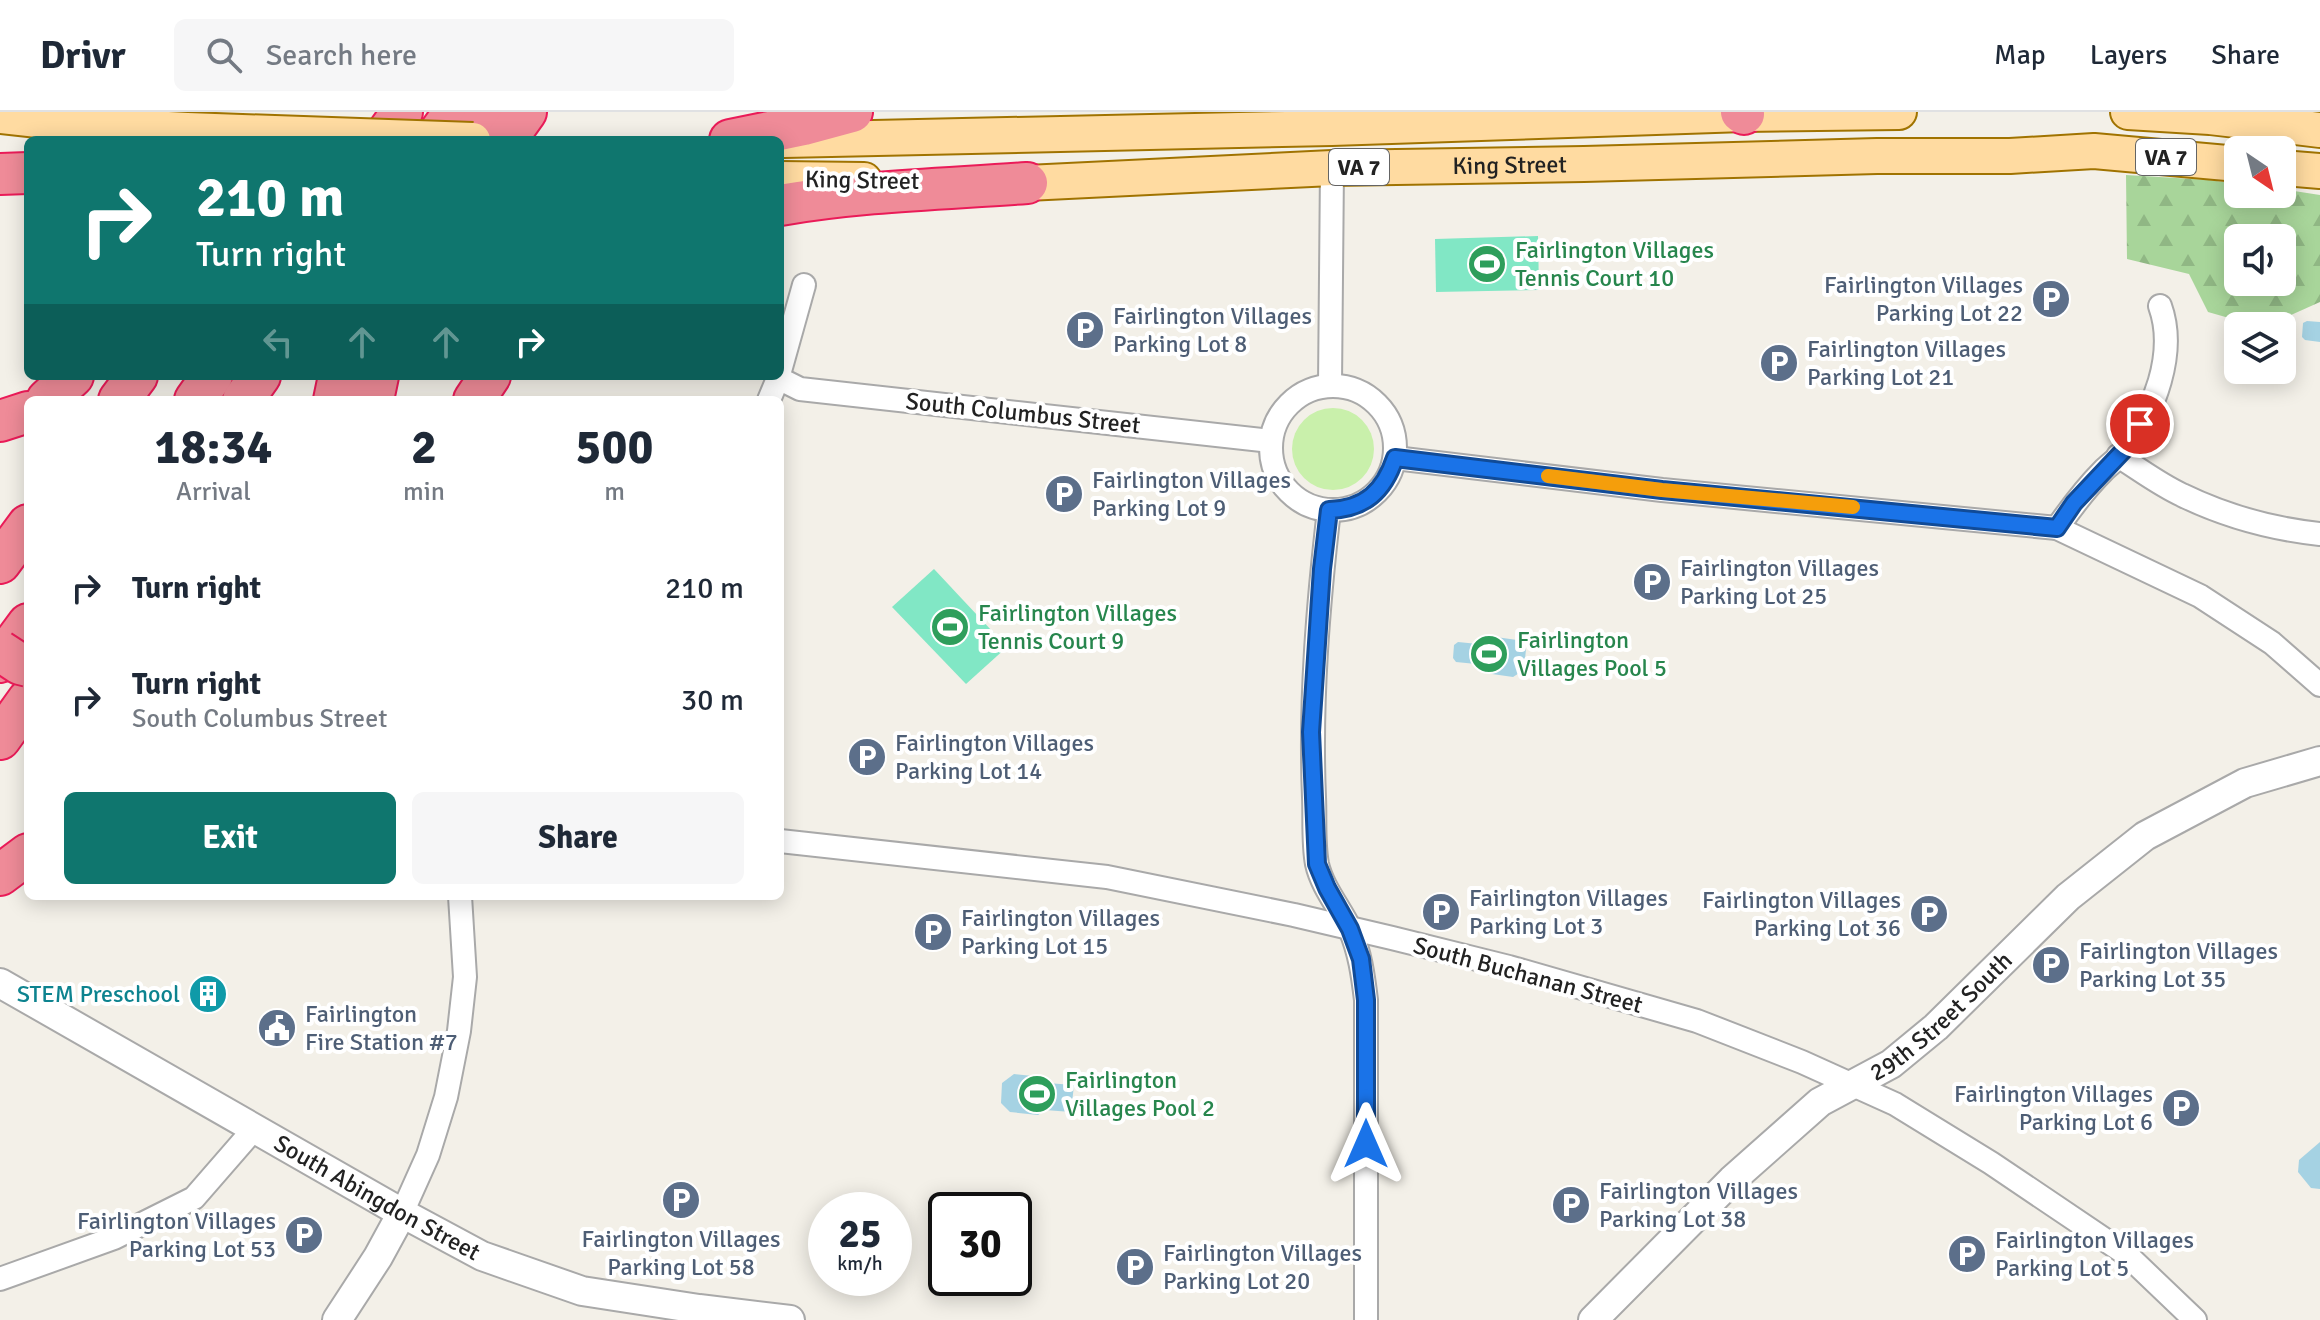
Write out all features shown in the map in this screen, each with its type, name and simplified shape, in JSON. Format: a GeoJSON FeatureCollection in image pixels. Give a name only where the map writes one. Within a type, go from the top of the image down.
{"type":"FeatureCollection","features":[{"type":"Feature","properties":{"kind":"highway"},"geometry":{"type":"LineString","coordinates":[[245,136],[264,112]]}},
{"type":"Feature","properties":{"kind":"highway"},"geometry":{"type":"LineString","coordinates":[[287,136],[301,112]]}},
{"type":"Feature","properties":{"kind":"highway"},"geometry":{"type":"LineString","coordinates":[[313,136],[331,112]]}},
{"type":"Feature","properties":{"kind":"highway"},"geometry":{"type":"LineString","coordinates":[[385,136],[402,112]]}},
{"type":"Feature","properties":{"kind":"highway"},"geometry":{"type":"LineString","coordinates":[[437,136],[454,112]]}},
{"type":"Feature","properties":{"kind":"highway"},"geometry":{"type":"LineString","coordinates":[[475,136],[490,112]]}},
{"type":"Feature","properties":{"kind":"highway"},"geometry":{"type":"LineString","coordinates":[[509,136],[526,112]]}},
{"type":"Feature","properties":{"kind":"highway"},"geometry":{"type":"LineString","coordinates":[[750,136],[852,112]]}},
{"type":"Feature","properties":{"kind":"highway"},"geometry":{"type":"LineString","coordinates":[[0,174],[24,173]]}},
{"type":"Feature","properties":{"kind":"highway"},"geometry":{"type":"LineString","coordinates":[[784,204],[830,196],[1027,183]]}},
{"type":"Feature","properties":{"kind":"highway"},"geometry":{"type":"LineString","coordinates":[[51,396],[69,380]]}},
{"type":"Feature","properties":{"kind":"highway"},"geometry":{"type":"LineString","coordinates":[[0,421],[24,413]]}},
{"type":"Feature","properties":{"kind":"highway"},"geometry":{"type":"LineString","coordinates":[[0,563],[24,530]]}},
{"type":"Feature","properties":{"kind":"highway"},"geometry":{"type":"LineString","coordinates":[[0,662],[24,629]]}},
{"type":"Feature","properties":{"kind":"highway"},"geometry":{"type":"LineString","coordinates":[[0,651],[24,665]]}},
{"type":"Feature","properties":{"kind":"highway"},"geometry":{"type":"LineString","coordinates":[[0,739],[24,706]]}},
{"type":"Feature","properties":{"kind":"highway"},"geometry":{"type":"LineString","coordinates":[[0,875],[24,857]]}},
{"type":"Feature","properties":{"kind":"main road","name":"VA 7"},"geometry":{"type":"LineString","coordinates":[[2128,112],[2210,117],[2320,130]]}},
{"type":"Feature","properties":{"kind":"main road","name":"King Street"},"geometry":{"type":"LineString","coordinates":[[784,140],[1332,128],[1743,113],[1880,127],[2010,156],[2094,151],[2224,163]]}},
{"type":"Feature","properties":{"kind":"main road"},"geometry":{"type":"LineString","coordinates":[[0,116],[74,124],[358,136]]}},
{"type":"Feature","properties":{"kind":"main road","name":"King Street"},"geometry":{"type":"LineString","coordinates":[[784,179],[1027,183],[1332,168],[1584,164],[1880,127]]}},
{"type":"Feature","properties":{"kind":"main road"},"geometry":{"type":"LineString","coordinates":[[0,163],[24,166]]}},
{"type":"Feature","properties":{"kind":"main road"},"geometry":{"type":"LineString","coordinates":[[2296,169],[2320,171]]}},
{"type":"Feature","properties":{"kind":"street"},"geometry":{"type":"LineString","coordinates":[[1330,385],[1332,168]]}},
{"type":"Feature","properties":{"kind":"street"},"geometry":{"type":"LineString","coordinates":[[784,357],[804,285]]}},
{"type":"Feature","properties":{"kind":"street"},"geometry":{"type":"LineString","coordinates":[[2057,528],[2074,503],[2118,456],[2156,393],[2163,369],[2165,336],[2160,306]]}},
{"type":"Feature","properties":{"kind":"street","name":"South Columbus Street"},"geometry":{"type":"LineString","coordinates":[[784,378],[800,389],[1271,441]]}},
{"type":"Feature","properties":{"kind":"street"},"geometry":{"type":"LineString","coordinates":[[1330,385],[1354,388],[1379,405],[1395,435],[1395,458],[1389,477],[1373,496],[1345,509],[1329,510],[1301,502],[1284,486],[1273,465],[1271,441],[1278,417],[1291,402],[1315,388],[1330,385]]}},
{"type":"Feature","properties":{"kind":"street"},"geometry":{"type":"LineString","coordinates":[[2118,456],[2182,495],[2218,509],[2270,526],[2320,534]]}},
{"type":"Feature","properties":{"kind":"street"},"geometry":{"type":"LineString","coordinates":[[1395,458],[1662,490],[2057,528],[2200,596],[2272,643],[2320,685]]}},
{"type":"Feature","properties":{"kind":"street"},"geometry":{"type":"LineString","coordinates":[[1329,510],[1311,732],[1317,864],[1350,929],[1361,959],[1366,1000],[1366,1320]]}},
{"type":"Feature","properties":{"kind":"street","name":"29th Street South"},"geometry":{"type":"LineString","coordinates":[[1593,1320],[1732,1180],[1820,1102],[1891,1064],[1936,1027],[2068,897],[2145,836],[2245,783],[2320,761]]}},
{"type":"Feature","properties":{"kind":"street","name":"South Buchanan Street"},"geometry":{"type":"LineString","coordinates":[[784,841],[1107,877],[1294,915],[1509,967],[1697,1021],[1802,1062],[1907,1111],[2126,1254],[2195,1320]]}},
{"type":"Feature","properties":{"kind":"street"},"geometry":{"type":"LineString","coordinates":[[337,1320],[402,1213],[433,1141],[446,1097],[459,1031],[465,977],[460,900]]}},
{"type":"Feature","properties":{"kind":"street","name":"South Abingdon Street"},"geometry":{"type":"LineString","coordinates":[[0,983],[482,1256],[582,1291],[790,1320]]}},
{"type":"Feature","properties":{"kind":"street"},"geometry":{"type":"LineString","coordinates":[[0,1279],[114,1238],[194,1198],[254,1129]]}},
{"type":"Feature","properties":{"kind":"green space"},"geometry":{"type":"Polygon","coordinates":[[[2126,175],[2224,182],[2224,208],[2296,208],[2296,191],[2320,195],[2320,302],[2296,313],[2224,312],[2224,317],[2208,312],[2189,274],[2127,259],[2126,175]]]}},
{"type":"Feature","properties":{"kind":"green space","name":"Fairlington Villages Tennis Court 10"},"geometry":{"type":"Polygon","coordinates":[[[1538,236],[1539,290],[1436,292],[1435,239],[1538,236]]]}},
{"type":"Feature","properties":{"kind":"green space"},"geometry":{"type":"Polygon","coordinates":[[[1325,408],[1341,408],[1356,415],[1367,426],[1374,449],[1371,465],[1362,478],[1341,490],[1325,490],[1310,483],[1299,472],[1292,457],[1292,441],[1299,426],[1310,415],[1325,408]]]}},
{"type":"Feature","properties":{"kind":"green space","name":"Fairlington Villages Tennis Court 9"},"geometry":{"type":"Polygon","coordinates":[[[934,569],[1007,647],[966,684],[892,607],[934,569]]]}},
{"type":"Feature","properties":{"kind":"water"},"geometry":{"type":"Polygon","coordinates":[[[2320,322],[2320,342],[2302,337],[2303,323],[2320,322]]]}},
{"type":"Feature","properties":{"kind":"water","name":"Fairlington Villages Pool 5"},"geometry":{"type":"Polygon","coordinates":[[[1489,636],[1517,640],[1526,649],[1524,670],[1513,677],[1485,673],[1476,664],[1456,662],[1453,658],[1454,645],[1458,642],[1478,644],[1489,636]]]}},
{"type":"Feature","properties":{"kind":"water","name":"Fairlington Villages Pool 2"},"geometry":{"type":"Polygon","coordinates":[[[1014,1074],[1042,1077],[1047,1083],[1074,1085],[1071,1112],[1045,1110],[1038,1115],[1010,1112],[1001,1103],[1002,1083],[1014,1074]]]}},
{"type":"Feature","properties":{"kind":"water"},"geometry":{"type":"Polygon","coordinates":[[[2320,1142],[2320,1189],[2311,1188],[2298,1172],[2299,1160],[2320,1142]]]}},
{"type":"Feature","properties":{"kind":"slow traffic"},"geometry":{"type":"LineString","coordinates":[[1548,476],[1662,490],[1853,507]]}},
{"type":"Feature","properties":{"kind":"place","name":"Fairlington Villages Tennis Court 10"},"geometry":{"type":"Point","coordinates":[1487,264]}},
{"type":"Feature","properties":{"kind":"place","name":"Fairlington Villages Parking Lot 22"},"geometry":{"type":"Point","coordinates":[2051,299]}},
{"type":"Feature","properties":{"kind":"place","name":"Fairlington Villages Parking Lot 8"},"geometry":{"type":"Point","coordinates":[1085,330]}},
{"type":"Feature","properties":{"kind":"place","name":"Fairlington Villages Parking Lot 21"},"geometry":{"type":"Point","coordinates":[1779,363]}},
{"type":"Feature","properties":{"kind":"place","name":"Fairlington Villages Parking Lot 9"},"geometry":{"type":"Point","coordinates":[1064,494]}},
{"type":"Feature","properties":{"kind":"place","name":"Fairlington Villages Parking Lot 25"},"geometry":{"type":"Point","coordinates":[1652,582]}},
{"type":"Feature","properties":{"kind":"place","name":"Fairlington Villages Tennis Court 9"},"geometry":{"type":"Point","coordinates":[950,627]}},
{"type":"Feature","properties":{"kind":"place","name":"Fairlington Villages Pool 5"},"geometry":{"type":"Point","coordinates":[1489,654]}},
{"type":"Feature","properties":{"kind":"place","name":"Fairlington Villages Parking Lot 14"},"geometry":{"type":"Point","coordinates":[867,757]}},
{"type":"Feature","properties":{"kind":"place","name":"Fairlington Villages Parking Lot 3"},"geometry":{"type":"Point","coordinates":[1441,912]}},
{"type":"Feature","properties":{"kind":"place","name":"Fairlington Villages Parking Lot 36"},"geometry":{"type":"Point","coordinates":[1929,914]}},
{"type":"Feature","properties":{"kind":"place","name":"Fairlington Villages Parking Lot 15"},"geometry":{"type":"Point","coordinates":[933,932]}},
{"type":"Feature","properties":{"kind":"place","name":"Fairlington Villages Parking Lot 35"},"geometry":{"type":"Point","coordinates":[2051,965]}},
{"type":"Feature","properties":{"kind":"place","name":"STEM Preschool"},"geometry":{"type":"Point","coordinates":[208,994]}},
{"type":"Feature","properties":{"kind":"place","name":"Fairlington Fire Station #7"},"geometry":{"type":"Point","coordinates":[277,1028]}},
{"type":"Feature","properties":{"kind":"place","name":"Fairlington Villages Pool 2"},"geometry":{"type":"Point","coordinates":[1037,1094]}},
{"type":"Feature","properties":{"kind":"place","name":"Fairlington Villages Parking Lot 6"},"geometry":{"type":"Point","coordinates":[2181,1108]}},
{"type":"Feature","properties":{"kind":"place","name":"Fairlington Villages Parking Lot 58"},"geometry":{"type":"Point","coordinates":[681,1200]}},
{"type":"Feature","properties":{"kind":"place","name":"Fairlington Villages Parking Lot 38"},"geometry":{"type":"Point","coordinates":[1571,1205]}},
{"type":"Feature","properties":{"kind":"place","name":"Fairlington Villages Parking Lot 53"},"geometry":{"type":"Point","coordinates":[304,1235]}},
{"type":"Feature","properties":{"kind":"place","name":"Fairlington Villages Parking Lot 5"},"geometry":{"type":"Point","coordinates":[1967,1254]}},
{"type":"Feature","properties":{"kind":"place","name":"Fairlington Villages Parking Lot 20"},"geometry":{"type":"Point","coordinates":[1135,1267]}},
{"type":"Feature","properties":{"kind":"route"},"geometry":{"type":"LineString","coordinates":[[1366,1144],[1366,1000],[1361,959],[1350,929],[1317,864],[1311,732],[1329,510],[1345,509],[1373,496],[1389,477],[1395,458],[1662,490],[2057,528],[2074,503],[2124,450],[2140,424]]}}]}
